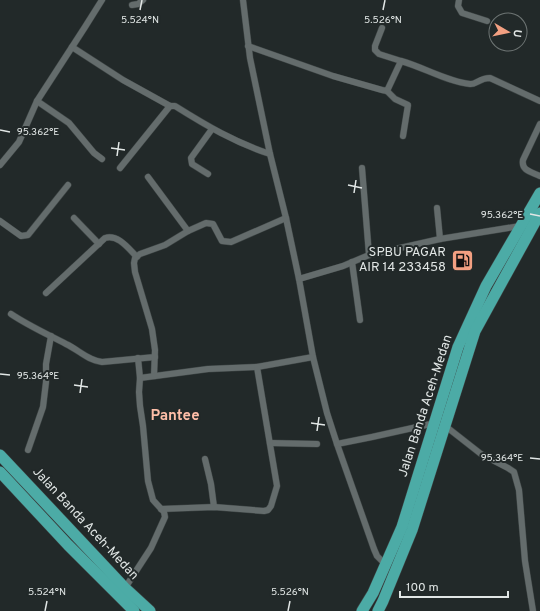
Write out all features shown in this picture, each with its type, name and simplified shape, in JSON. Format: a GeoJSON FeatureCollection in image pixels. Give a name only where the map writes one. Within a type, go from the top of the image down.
{"type":"FeatureCollection","features":[{"type":"Feature","properties":{"kind":"highway","name":"Jalan Banda Aceh-Medan"},"geometry":{"type":"LineString","coordinates":[[378,611],[412,530],[440,424],[458,347],[486,286],[540,193]]}},
{"type":"Feature","properties":{"kind":"highway","name":"Jalan Banda Aceh-Medan"},"geometry":{"type":"LineString","coordinates":[[362,611],[374,594],[402,527],[475,330],[540,214]]}},
{"type":"Feature","properties":{"kind":"highway","name":"Jalan Banda Aceh-Medan"},"geometry":{"type":"LineString","coordinates":[[0,455],[125,588],[150,611]]}},
{"type":"Feature","properties":{"kind":"highway","name":"Jalan Banda Aceh-Medan"},"geometry":{"type":"LineString","coordinates":[[0,472],[72,550],[134,611]]}},
{"type":"Feature","properties":{"kind":"street"},"geometry":{"type":"LineString","coordinates":[[0,164],[19,142],[37,101],[102,0]]}},
{"type":"Feature","properties":{"kind":"street"},"geometry":{"type":"LineString","coordinates":[[132,5],[138,4],[143,0]]}},
{"type":"Feature","properties":{"kind":"street"},"geometry":{"type":"LineString","coordinates":[[243,0],[248,46],[270,154],[299,279],[313,357],[327,413],[374,549],[377,556],[386,565]]}},
{"type":"Feature","properties":{"kind":"street"},"geometry":{"type":"LineString","coordinates":[[459,0],[458,6],[462,14],[487,21]]}},
{"type":"Feature","properties":{"kind":"street"},"geometry":{"type":"LineString","coordinates":[[382,28],[375,46],[375,50],[379,54],[462,83],[472,84],[483,78],[490,78],[540,101]]}},
{"type":"Feature","properties":{"kind":"street"},"geometry":{"type":"LineString","coordinates":[[248,46],[333,76],[387,91],[394,99],[408,105],[403,136]]}},
{"type":"Feature","properties":{"kind":"street"},"geometry":{"type":"LineString","coordinates":[[72,47],[123,80],[170,106],[175,106],[212,129],[246,146],[270,154]]}},
{"type":"Feature","properties":{"kind":"street"},"geometry":{"type":"LineString","coordinates":[[387,91],[401,61]]}},
{"type":"Feature","properties":{"kind":"street"},"geometry":{"type":"LineString","coordinates":[[37,101],[69,123],[94,153],[102,159]]}},
{"type":"Feature","properties":{"kind":"street"},"geometry":{"type":"LineString","coordinates":[[120,168],[170,106]]}},
{"type":"Feature","properties":{"kind":"street"},"geometry":{"type":"LineString","coordinates":[[540,124],[522,164],[527,170],[540,176]]}},
{"type":"Feature","properties":{"kind":"street"},"geometry":{"type":"LineString","coordinates":[[208,174],[192,164],[191,158],[212,129]]}},
{"type":"Feature","properties":{"kind":"street"},"geometry":{"type":"LineString","coordinates":[[362,168],[369,255]]}},
{"type":"Feature","properties":{"kind":"street"},"geometry":{"type":"LineString","coordinates":[[148,177],[188,232]]}},
{"type":"Feature","properties":{"kind":"street"},"geometry":{"type":"LineString","coordinates":[[0,221],[21,236],[28,235],[68,185]]}},
{"type":"Feature","properties":{"kind":"street"},"geometry":{"type":"LineString","coordinates":[[436,208],[440,238]]}},
{"type":"Feature","properties":{"kind":"street"},"geometry":{"type":"LineString","coordinates":[[74,218],[98,244]]}},
{"type":"Feature","properties":{"kind":"street"},"geometry":{"type":"LineString","coordinates":[[154,376],[155,357],[152,329],[135,272],[134,262],[137,257],[140,254],[165,245],[188,232],[210,223],[215,227],[222,241],[231,242],[286,218]]}},
{"type":"Feature","properties":{"kind":"street"},"geometry":{"type":"LineString","coordinates":[[299,279],[369,255],[440,238],[520,226]]}},
{"type":"Feature","properties":{"kind":"street"},"geometry":{"type":"LineString","coordinates":[[46,293],[105,238],[111,236],[120,240],[137,257]]}},
{"type":"Feature","properties":{"kind":"street"},"geometry":{"type":"LineString","coordinates":[[352,262],[360,320]]}},
{"type":"Feature","properties":{"kind":"street"},"geometry":{"type":"LineString","coordinates":[[11,314],[30,327],[68,345],[94,361],[102,362],[155,357]]}},
{"type":"Feature","properties":{"kind":"street"},"geometry":{"type":"LineString","coordinates":[[28,450],[43,407],[46,382],[46,364],[50,336]]}},
{"type":"Feature","properties":{"kind":"street"},"geometry":{"type":"LineString","coordinates":[[140,378],[208,369],[257,367],[313,357]]}},
{"type":"Feature","properties":{"kind":"street"},"geometry":{"type":"LineString","coordinates":[[125,588],[151,548],[165,515],[153,500],[148,481],[140,406],[138,358]]}},
{"type":"Feature","properties":{"kind":"street"},"geometry":{"type":"LineString","coordinates":[[161,509],[214,507],[264,511],[268,510],[271,506],[276,486],[257,367]]}},
{"type":"Feature","properties":{"kind":"street"},"geometry":{"type":"LineString","coordinates":[[337,444],[440,424],[481,454],[514,472],[518,490],[525,561],[533,611]]}},
{"type":"Feature","properties":{"kind":"street"},"geometry":{"type":"LineString","coordinates":[[270,443],[317,444]]}},
{"type":"Feature","properties":{"kind":"street"},"geometry":{"type":"LineString","coordinates":[[205,459],[211,484],[214,507]]}},
{"type":"Feature","properties":{"kind":"place","name":"SPBU PAGAR AIR 14 233458"},"geometry":{"type":"Point","coordinates":[462,260]}},
{"type":"Feature","properties":{"kind":"district","name":"Pantee"},"geometry":{"type":"Point","coordinates":[175,416]}}]}
